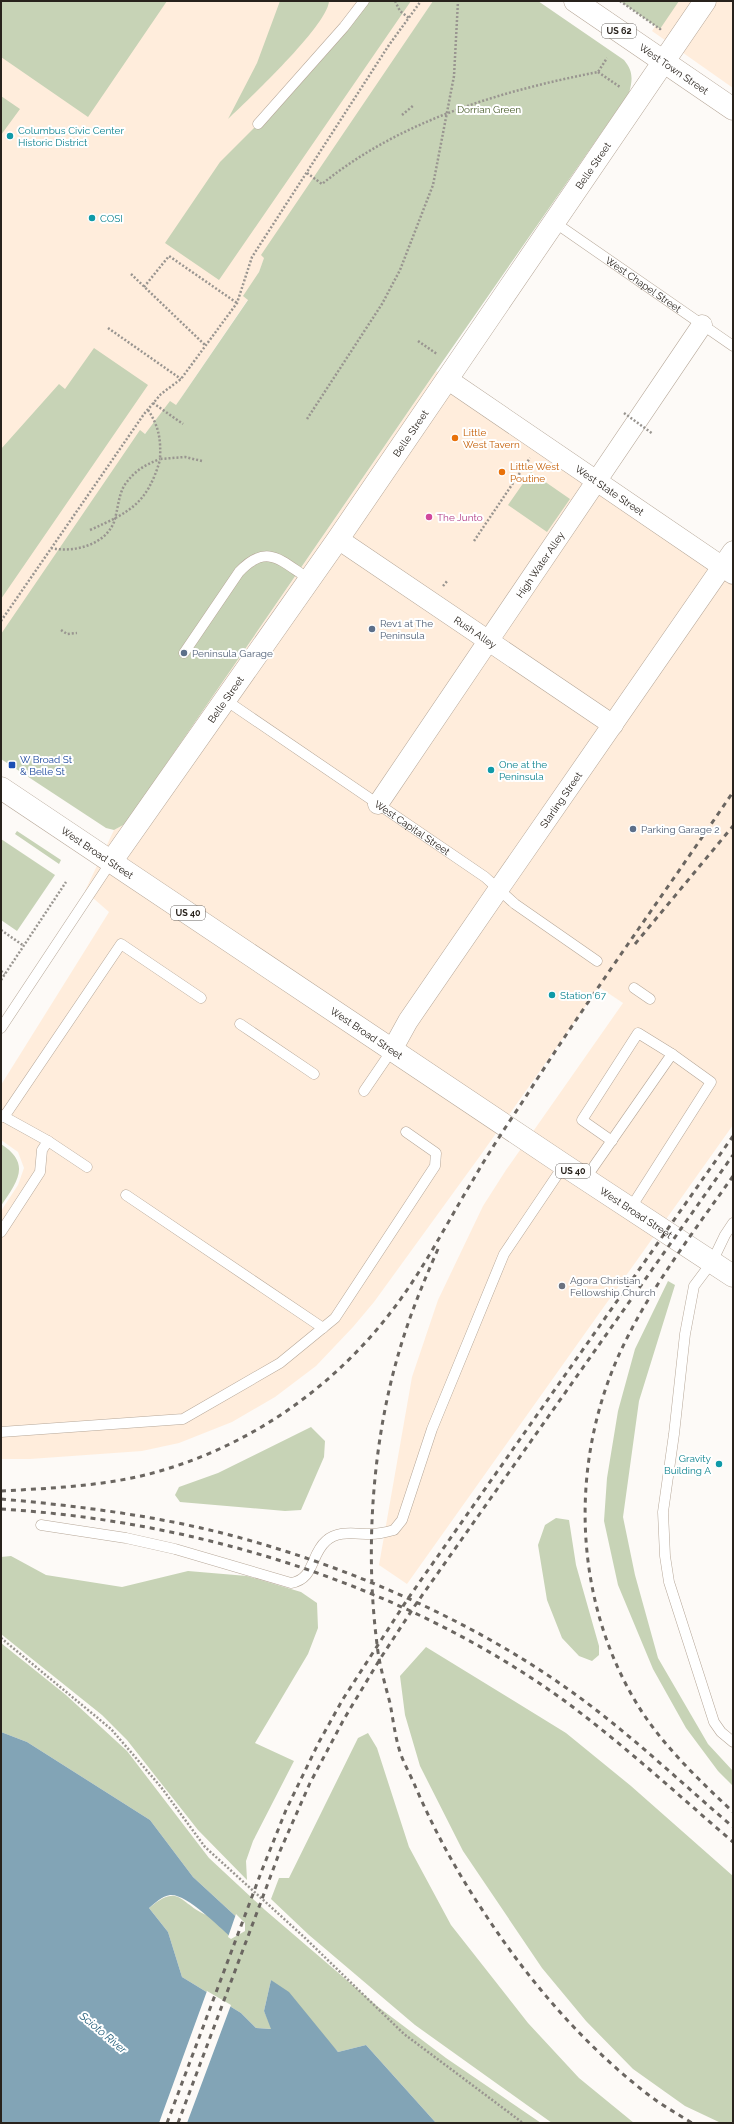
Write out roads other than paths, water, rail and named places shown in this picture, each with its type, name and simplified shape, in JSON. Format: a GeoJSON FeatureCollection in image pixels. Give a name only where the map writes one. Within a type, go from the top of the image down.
{"type":"FeatureCollection","features":[{"type":"Feature","properties":{"kind":"main road","name":"West Town Street"},"geometry":{"type":"LineString","coordinates":[[575,1],[733,109]]}},
{"type":"Feature","properties":{"kind":"main road","name":"Belle Street"},"geometry":{"type":"LineString","coordinates":[[111,862],[308,579],[338,539],[705,1]]}},
{"type":"Feature","properties":{"kind":"main road","name":"West Broad Street"},"geometry":{"type":"LineString","coordinates":[[1,788],[564,1165],[733,1276]]}},
{"type":"Feature","properties":{"kind":"street","name":"High Water Alley"},"geometry":{"type":"LineString","coordinates":[[378,804],[702,325]]}},
{"type":"Feature","properties":{"kind":"street","name":"West State Street"},"geometry":{"type":"LineString","coordinates":[[447,379],[597,481],[729,564]]}},
{"type":"Feature","properties":{"kind":"street","name":"Rush Alley"},"geometry":{"type":"LineString","coordinates":[[338,539],[613,725]]}},
{"type":"Feature","properties":{"kind":"street","name":"Starling Street"},"geometry":{"type":"LineString","coordinates":[[392,1050],[408,1021],[498,890],[613,725],[729,564]]}},
{"type":"Feature","properties":{"kind":"lane"},"geometry":{"type":"LineString","coordinates":[[258,124],[344,27],[364,1]]}},
{"type":"Feature","properties":{"kind":"lane","name":"West Chapel Street"},"geometry":{"type":"LineString","coordinates":[[554,222],[733,346]]}},
{"type":"Feature","properties":{"kind":"lane"},"geometry":{"type":"LineString","coordinates":[[184,653],[239,572],[250,560],[260,556],[274,556],[308,579]]}},
{"type":"Feature","properties":{"kind":"lane","name":"West Capital Street"},"geometry":{"type":"LineString","coordinates":[[224,700],[485,877],[515,904],[597,961]]}},
{"type":"Feature","properties":{"kind":"lane"},"geometry":{"type":"LineString","coordinates":[[1,1028],[111,862]]}},
{"type":"Feature","properties":{"kind":"lane"},"geometry":{"type":"LineString","coordinates":[[87,1167],[48,1141],[3,1116],[121,944],[201,998]]}},
{"type":"Feature","properties":{"kind":"lane"},"geometry":{"type":"LineString","coordinates":[[634,988],[650,999]]}},
{"type":"Feature","properties":{"kind":"lane"},"geometry":{"type":"LineString","coordinates":[[240,1024],[314,1074]]}},
{"type":"Feature","properties":{"kind":"lane"},"geometry":{"type":"LineString","coordinates":[[612,1141],[582,1120],[638,1033],[672,1054],[710,1082],[630,1209]]}},
{"type":"Feature","properties":{"kind":"lane"},"geometry":{"type":"LineString","coordinates":[[364,1091],[392,1050]]}},
{"type":"Feature","properties":{"kind":"lane"},"geometry":{"type":"LineString","coordinates":[[585,1179],[672,1054]]}},
{"type":"Feature","properties":{"kind":"lane"},"geometry":{"type":"LineString","coordinates":[[1,1432],[183,1418],[280,1363],[335,1318],[435,1166],[436,1153],[406,1132]]}},
{"type":"Feature","properties":{"kind":"lane"},"geometry":{"type":"LineString","coordinates":[[1,1232],[40,1172],[42,1150],[48,1141]]}},
{"type":"Feature","properties":{"kind":"lane"},"geometry":{"type":"LineString","coordinates":[[41,1525],[126,1538],[175,1549],[291,1583],[300,1582],[310,1571],[318,1549],[327,1540],[337,1534],[372,1534],[394,1530],[402,1520],[432,1429],[504,1254],[564,1165]]}},
{"type":"Feature","properties":{"kind":"lane"},"geometry":{"type":"LineString","coordinates":[[126,1194],[323,1328]]}},
{"type":"Feature","properties":{"kind":"lane"},"geometry":{"type":"LineString","coordinates":[[733,1223],[725,1235],[712,1262],[694,1286],[685,1334],[674,1434],[663,1512],[664,1541],[669,1582],[714,1722],[721,1732],[733,1742]]}},
{"type":"Feature","properties":{"kind":"water","name":"Scioto River"},"geometry":{"type":"Polygon","coordinates":[[[1,1732],[27,1742],[150,1820],[193,1877],[244,1924],[231,1937],[193,1905],[185,1899],[177,1896],[170,1895],[164,1897],[149,1908],[168,1932],[182,1977],[241,2013],[256,2028],[271,2029],[264,2011],[271,1980],[289,1992],[338,2052],[366,2045],[436,2123],[1,2122],[1,1732]]]}},
{"type":"Feature","properties":{"kind":"railway"},"geometry":{"type":"LineString","coordinates":[[1,1491],[81,1486],[121,1480],[160,1471],[195,1459],[262,1427],[293,1407],[322,1384],[349,1359],[374,1333],[408,1289],[485,1159],[550,1059],[733,792]]}},
{"type":"Feature","properties":{"kind":"railway"},"geometry":{"type":"LineString","coordinates":[[635,944],[733,826]]}},
{"type":"Feature","properties":{"kind":"railway"},"geometry":{"type":"LineString","coordinates":[[167,2123],[286,1810],[319,1742],[343,1699],[407,1600],[733,1136]]}},
{"type":"Feature","properties":{"kind":"railway"},"geometry":{"type":"LineString","coordinates":[[178,2123],[280,1851],[310,1783],[344,1719],[380,1659],[416,1604],[733,1155]]}},
{"type":"Feature","properties":{"kind":"railway"},"geometry":{"type":"LineString","coordinates":[[733,1176],[662,1278],[636,1320],[625,1342],[607,1386],[594,1431],[587,1477],[585,1524],[589,1571],[599,1617],[615,1662],[637,1704],[658,1734],[694,1774],[733,1812]]}},
{"type":"Feature","properties":{"kind":"railway"},"geometry":{"type":"LineString","coordinates":[[438,1249],[407,1326],[399,1352],[382,1423],[373,1497],[373,1608],[381,1666],[400,1752],[431,1820],[455,1867],[500,1937],[518,1961],[557,2009],[599,2053],[651,2097],[692,2123]]}},
{"type":"Feature","properties":{"kind":"railway"},"geometry":{"type":"LineString","coordinates":[[1,1499],[101,1510],[151,1518],[201,1528],[248,1540],[295,1554],[343,1571],[437,1612],[482,1635],[525,1660],[565,1687],[630,1737],[733,1827]]}},
{"type":"Feature","properties":{"kind":"railway"},"geometry":{"type":"LineString","coordinates":[[1,1509],[75,1516],[149,1528],[222,1544],[295,1565],[366,1592],[434,1622],[500,1658],[562,1699],[628,1751],[733,1842]]}},
{"type":"Feature","properties":{"kind":"place","name":"Columbus Civic Center Historic District"},"geometry":{"type":"Point","coordinates":[10,136]}},
{"type":"Feature","properties":{"kind":"place","name":"COSI"},"geometry":{"type":"Point","coordinates":[92,218]}},
{"type":"Feature","properties":{"kind":"place","name":"Little West Tavern"},"geometry":{"type":"Point","coordinates":[455,438]}},
{"type":"Feature","properties":{"kind":"place","name":"Little West Poutine"},"geometry":{"type":"Point","coordinates":[502,472]}},
{"type":"Feature","properties":{"kind":"place","name":"The Junto"},"geometry":{"type":"Point","coordinates":[429,517]}},
{"type":"Feature","properties":{"kind":"place","name":"Rev1 at The Peninsula"},"geometry":{"type":"Point","coordinates":[372,629]}},
{"type":"Feature","properties":{"kind":"place","name":"Peninsula Garage"},"geometry":{"type":"Point","coordinates":[184,653]}},
{"type":"Feature","properties":{"kind":"place","name":"W Broad St & Belle St"},"geometry":{"type":"Point","coordinates":[12,765]}},
{"type":"Feature","properties":{"kind":"place","name":"One at the Peninsula"},"geometry":{"type":"Point","coordinates":[491,770]}},
{"type":"Feature","properties":{"kind":"place","name":"Parking Garage 2"},"geometry":{"type":"Point","coordinates":[633,829]}},
{"type":"Feature","properties":{"kind":"place","name":"Station 67"},"geometry":{"type":"Point","coordinates":[552,995]}},
{"type":"Feature","properties":{"kind":"place","name":"Agora Christian Fellowship Church"},"geometry":{"type":"Point","coordinates":[562,1286]}},
{"type":"Feature","properties":{"kind":"place","name":"Gravity Building A"},"geometry":{"type":"Point","coordinates":[719,1464]}},
{"type":"Feature","properties":{"kind":"park label","name":"Dorrian Green"},"geometry":{"type":"Point","coordinates":[489,109]}}]}
